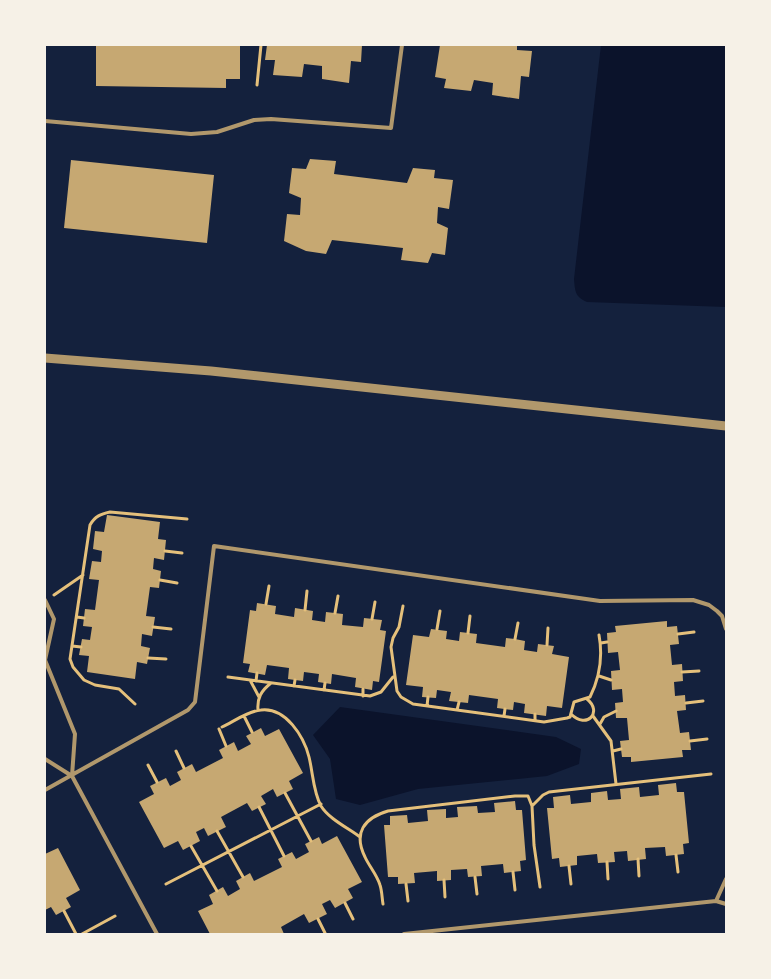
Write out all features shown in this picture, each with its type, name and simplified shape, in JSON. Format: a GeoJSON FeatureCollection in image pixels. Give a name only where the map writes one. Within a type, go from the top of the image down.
{"type":"FeatureCollection","features":[{"type":"Feature","properties":{"kind":"street"},"geometry":{"type":"LineString","coordinates":[[45,358],[211,371],[726,426]]}},
{"type":"Feature","properties":{"kind":"lane"},"geometry":{"type":"LineString","coordinates":[[45,121],[191,134],[217,132],[254,120],[271,119],[391,128],[402,45]]}},
{"type":"Feature","properties":{"kind":"lane"},"geometry":{"type":"LineString","coordinates":[[45,790],[188,710],[195,702],[214,546],[600,602],[693,600],[709,605],[717,611],[722,616],[726,629]]}},
{"type":"Feature","properties":{"kind":"lane"},"geometry":{"type":"LineString","coordinates":[[45,600],[54,619],[45,660],[75,734],[72,776]]}},
{"type":"Feature","properties":{"kind":"lane"},"geometry":{"type":"LineString","coordinates":[[45,759],[72,776],[157,934]]}},
{"type":"Feature","properties":{"kind":"lane"},"geometry":{"type":"LineString","coordinates":[[716,900],[726,879]]}},
{"type":"Feature","properties":{"kind":"lane"},"geometry":{"type":"LineString","coordinates":[[404,934],[716,900],[726,904]]}},
{"type":"Feature","properties":{"kind":"path"},"geometry":{"type":"LineString","coordinates":[[256,85],[261,45]]}},
{"type":"Feature","properties":{"kind":"path"},"geometry":{"type":"LineString","coordinates":[[135,704],[119,689],[94,685],[84,680],[72,667],[70,659],[90,524],[94,518],[110,512],[187,519]]}},
{"type":"Feature","properties":{"kind":"path"},"geometry":{"type":"LineString","coordinates":[[89,539],[94,540]]}},
{"type":"Feature","properties":{"kind":"path"},"geometry":{"type":"LineString","coordinates":[[165,550],[182,552]]}},
{"type":"Feature","properties":{"kind":"path"},"geometry":{"type":"LineString","coordinates":[[84,568],[91,569]]}},
{"type":"Feature","properties":{"kind":"path"},"geometry":{"type":"LineString","coordinates":[[54,596],[83,575]]}},
{"type":"Feature","properties":{"kind":"path"},"geometry":{"type":"LineString","coordinates":[[160,580],[177,583]]}},
{"type":"Feature","properties":{"kind":"path"},"geometry":{"type":"LineString","coordinates":[[266,604],[269,586]]}},
{"type":"Feature","properties":{"kind":"path"},"geometry":{"type":"LineString","coordinates":[[305,610],[307,592]]}},
{"type":"Feature","properties":{"kind":"path"},"geometry":{"type":"LineString","coordinates":[[335,613],[338,596]]}},
{"type":"Feature","properties":{"kind":"path"},"geometry":{"type":"LineString","coordinates":[[372,619],[375,602]]}},
{"type":"Feature","properties":{"kind":"path"},"geometry":{"type":"LineString","coordinates":[[403,606],[399,627],[391,647],[397,690],[401,698],[409,703],[427,706],[544,722],[570,717],[574,702],[590,697],[598,676],[599,635]]}},
{"type":"Feature","properties":{"kind":"path"},"geometry":{"type":"LineString","coordinates":[[437,630],[440,612]]}},
{"type":"Feature","properties":{"kind":"path"},"geometry":{"type":"LineString","coordinates":[[468,633],[470,616]]}},
{"type":"Feature","properties":{"kind":"path"},"geometry":{"type":"LineString","coordinates":[[77,617],[84,618]]}},
{"type":"Feature","properties":{"kind":"path"},"geometry":{"type":"LineString","coordinates":[[514,639],[518,623]]}},
{"type":"Feature","properties":{"kind":"path"},"geometry":{"type":"LineString","coordinates":[[153,627],[171,629]]}},
{"type":"Feature","properties":{"kind":"path"},"geometry":{"type":"LineString","coordinates":[[547,645],[548,628]]}},
{"type":"Feature","properties":{"kind":"path"},"geometry":{"type":"LineString","coordinates":[[678,634],[694,632]]}},
{"type":"Feature","properties":{"kind":"path"},"geometry":{"type":"LineString","coordinates":[[600,643],[607,642]]}},
{"type":"Feature","properties":{"kind":"path"},"geometry":{"type":"LineString","coordinates":[[72,646],[81,647]]}},
{"type":"Feature","properties":{"kind":"path"},"geometry":{"type":"LineString","coordinates":[[148,658],[166,660]]}},
{"type":"Feature","properties":{"kind":"path"},"geometry":{"type":"LineString","coordinates":[[682,672],[699,671]]}},
{"type":"Feature","properties":{"kind":"path"},"geometry":{"type":"LineString","coordinates":[[256,681],[257,673]]}},
{"type":"Feature","properties":{"kind":"path"},"geometry":{"type":"LineString","coordinates":[[228,677],[370,696],[381,692],[394,676]]}},
{"type":"Feature","properties":{"kind":"path"},"geometry":{"type":"LineString","coordinates":[[598,676],[611,680]]}},
{"type":"Feature","properties":{"kind":"path"},"geometry":{"type":"LineString","coordinates":[[250,680],[259,697]]}},
{"type":"Feature","properties":{"kind":"path"},"geometry":{"type":"LineString","coordinates":[[294,686],[295,680]]}},
{"type":"Feature","properties":{"kind":"path"},"geometry":{"type":"LineString","coordinates":[[258,710],[259,697],[262,690],[271,683]]}},
{"type":"Feature","properties":{"kind":"path"},"geometry":{"type":"LineString","coordinates":[[324,690],[325,683]]}},
{"type":"Feature","properties":{"kind":"path"},"geometry":{"type":"LineString","coordinates":[[362,696],[363,688]]}},
{"type":"Feature","properties":{"kind":"path"},"geometry":{"type":"LineString","coordinates":[[427,706],[428,698]]}},
{"type":"Feature","properties":{"kind":"path"},"geometry":{"type":"LineString","coordinates":[[587,698],[594,708],[593,716],[611,741],[616,784]]}},
{"type":"Feature","properties":{"kind":"path"},"geometry":{"type":"LineString","coordinates":[[686,703],[703,701]]}},
{"type":"Feature","properties":{"kind":"path"},"geometry":{"type":"LineString","coordinates":[[457,710],[459,702]]}},
{"type":"Feature","properties":{"kind":"path"},"geometry":{"type":"LineString","coordinates":[[504,716],[505,709]]}},
{"type":"Feature","properties":{"kind":"path"},"geometry":{"type":"LineString","coordinates":[[226,746],[220,728],[258,710],[268,710],[276,713],[301,734],[309,757],[312,780],[320,804],[327,813],[360,837]]}},
{"type":"Feature","properties":{"kind":"path"},"geometry":{"type":"LineString","coordinates":[[600,724],[604,718],[616,711]]}},
{"type":"Feature","properties":{"kind":"path"},"geometry":{"type":"LineString","coordinates":[[535,714],[535,720]]}},
{"type":"Feature","properties":{"kind":"path"},"geometry":{"type":"LineString","coordinates":[[571,714],[581,721],[593,716]]}},
{"type":"Feature","properties":{"kind":"path"},"geometry":{"type":"LineString","coordinates":[[244,716],[252,732]]}},
{"type":"Feature","properties":{"kind":"path"},"geometry":{"type":"LineString","coordinates":[[690,741],[707,739]]}},
{"type":"Feature","properties":{"kind":"path"},"geometry":{"type":"LineString","coordinates":[[613,751],[621,749]]}},
{"type":"Feature","properties":{"kind":"path"},"geometry":{"type":"LineString","coordinates":[[176,751],[184,768]]}},
{"type":"Feature","properties":{"kind":"path"},"geometry":{"type":"LineString","coordinates":[[148,766],[157,782]]}},
{"type":"Feature","properties":{"kind":"path"},"geometry":{"type":"LineString","coordinates":[[532,806],[549,792],[616,784],[629,785],[667,778],[711,774]]}},
{"type":"Feature","properties":{"kind":"path"},"geometry":{"type":"LineString","coordinates":[[667,778],[668,784]]}},
{"type":"Feature","properties":{"kind":"path"},"geometry":{"type":"LineString","coordinates":[[599,786],[599,792]]}},
{"type":"Feature","properties":{"kind":"path"},"geometry":{"type":"LineString","coordinates":[[560,791],[561,796]]}},
{"type":"Feature","properties":{"kind":"path"},"geometry":{"type":"LineString","coordinates":[[286,793],[311,841]]}},
{"type":"Feature","properties":{"kind":"path"},"geometry":{"type":"LineString","coordinates":[[383,904],[380,885],[362,851],[360,837],[364,824],[369,818],[397,810],[436,808],[528,796],[532,806],[534,845],[540,887]]}},
{"type":"Feature","properties":{"kind":"path"},"geometry":{"type":"LineString","coordinates":[[166,884],[320,804]]}},
{"type":"Feature","properties":{"kind":"path"},"geometry":{"type":"LineString","coordinates":[[259,808],[284,856]]}},
{"type":"Feature","properties":{"kind":"path"},"geometry":{"type":"LineString","coordinates":[[397,810],[398,816]]}},
{"type":"Feature","properties":{"kind":"path"},"geometry":{"type":"LineString","coordinates":[[217,831],[243,877]]}},
{"type":"Feature","properties":{"kind":"path"},"geometry":{"type":"LineString","coordinates":[[192,846],[217,891]]}},
{"type":"Feature","properties":{"kind":"path"},"geometry":{"type":"LineString","coordinates":[[676,855],[678,872]]}},
{"type":"Feature","properties":{"kind":"path"},"geometry":{"type":"LineString","coordinates":[[638,860],[639,876]]}},
{"type":"Feature","properties":{"kind":"path"},"geometry":{"type":"LineString","coordinates":[[606,862],[608,879]]}},
{"type":"Feature","properties":{"kind":"path"},"geometry":{"type":"LineString","coordinates":[[569,866],[571,884]]}},
{"type":"Feature","properties":{"kind":"path"},"geometry":{"type":"LineString","coordinates":[[513,872],[515,890]]}},
{"type":"Feature","properties":{"kind":"path"},"geometry":{"type":"LineString","coordinates":[[475,877],[477,894]]}},
{"type":"Feature","properties":{"kind":"path"},"geometry":{"type":"LineString","coordinates":[[444,880],[445,897]]}},
{"type":"Feature","properties":{"kind":"path"},"geometry":{"type":"LineString","coordinates":[[406,884],[408,901]]}},
{"type":"Feature","properties":{"kind":"path"},"geometry":{"type":"LineString","coordinates":[[345,903],[353,919]]}},
{"type":"Feature","properties":{"kind":"path"},"geometry":{"type":"LineString","coordinates":[[64,911],[76,934]]}},
{"type":"Feature","properties":{"kind":"path"},"geometry":{"type":"LineString","coordinates":[[82,934],[115,916]]}},
{"type":"Feature","properties":{"kind":"path"},"geometry":{"type":"LineString","coordinates":[[318,918],[325,933]]}},
{"type":"Feature","properties":{"kind":"water"},"geometry":{"type":"Polygon","coordinates":[[[601,45],[726,45],[726,307],[587,302],[576,293],[574,279],[601,45]]]}},
{"type":"Feature","properties":{"kind":"water"},"geometry":{"type":"Polygon","coordinates":[[[340,707],[556,737],[581,749],[579,764],[547,776],[418,789],[360,805],[336,799],[330,759],[313,735],[340,707]]]}},
{"type":"Feature","properties":{"kind":"building"},"geometry":{"type":"Polygon","coordinates":[[[96,45],[240,45],[240,79],[226,79],[226,88],[96,86],[96,45]]]}},
{"type":"Feature","properties":{"kind":"building"},"geometry":{"type":"Polygon","coordinates":[[[267,45],[362,45],[361,62],[351,61],[349,83],[322,79],[322,66],[304,64],[302,77],[273,75],[275,60],[265,60],[267,45]]]}},
{"type":"Feature","properties":{"kind":"building"},"geometry":{"type":"Polygon","coordinates":[[[440,45],[517,45],[517,50],[532,51],[529,77],[521,76],[519,99],[492,95],[493,83],[474,80],[471,91],[444,88],[446,79],[435,77],[440,45]]]}},
{"type":"Feature","properties":{"kind":"building"},"geometry":{"type":"Polygon","coordinates":[[[310,159],[336,161],[334,174],[407,183],[413,168],[435,170],[434,178],[453,180],[449,209],[438,207],[437,223],[448,228],[445,255],[432,253],[428,263],[401,260],[403,248],[332,240],[326,254],[306,251],[284,241],[287,214],[300,215],[301,198],[289,193],[292,168],[306,169],[310,159]]]}},
{"type":"Feature","properties":{"kind":"building"},"geometry":{"type":"Polygon","coordinates":[[[71,160],[214,175],[207,243],[64,228],[71,160]]]}},
{"type":"Feature","properties":{"kind":"building"},"geometry":{"type":"Polygon","coordinates":[[[107,515],[160,522],[158,539],[166,540],[164,560],[154,558],[153,569],[161,571],[159,588],[150,587],[146,616],[155,617],[152,636],[142,634],[141,646],[150,648],[147,664],[137,662],[135,679],[87,672],[89,656],[79,655],[82,639],[90,640],[92,627],[83,626],[85,609],[95,610],[99,580],[89,579],[92,561],[101,562],[102,551],[93,549],[95,531],[104,532],[107,515]]]}},
{"type":"Feature","properties":{"kind":"building"},"geometry":{"type":"Polygon","coordinates":[[[257,603],[276,606],[275,614],[294,617],[295,608],[313,611],[312,620],[325,622],[326,612],[343,614],[342,625],[363,627],[364,618],[382,620],[380,630],[386,631],[379,682],[373,681],[372,690],[355,687],[356,678],[332,674],[331,684],[318,682],[319,674],[304,672],[303,681],[288,679],[289,668],[267,665],[265,675],[248,672],[250,664],[243,663],[250,610],[256,611],[257,603]]]}},
{"type":"Feature","properties":{"kind":"building"},"geometry":{"type":"Polygon","coordinates":[[[667,621],[667,627],[677,626],[679,644],[670,645],[672,665],[682,664],[683,681],[674,682],[675,696],[685,695],[686,710],[677,711],[680,733],[689,732],[691,750],[682,750],[683,757],[631,762],[631,757],[622,757],[620,741],[629,740],[627,718],[616,718],[615,703],[623,702],[622,689],[612,690],[611,671],[620,670],[618,652],[608,653],[607,633],[616,632],[615,626],[667,621]]]}},
{"type":"Feature","properties":{"kind":"building"},"geometry":{"type":"Polygon","coordinates":[[[431,629],[447,631],[446,639],[459,641],[460,632],[477,634],[476,643],[505,647],[506,638],[525,641],[524,650],[537,652],[538,644],[554,646],[552,654],[569,657],[562,708],[547,706],[546,716],[524,713],[525,704],[514,702],[513,710],[497,708],[498,699],[469,695],[468,703],[449,701],[451,692],[437,690],[436,698],[422,697],[423,687],[406,685],[413,635],[429,637],[431,629]]]}},
{"type":"Feature","properties":{"kind":"building"},"geometry":{"type":"Polygon","coordinates":[[[261,728],[265,736],[279,729],[303,773],[289,781],[293,789],[277,797],[273,789],[261,796],[266,804],[252,811],[247,803],[221,817],[226,827],[208,836],[204,828],[196,832],[200,841],[183,850],[178,841],[164,848],[139,802],[154,794],[150,786],[166,778],[170,786],[181,780],[177,772],[192,764],[196,772],[223,758],[219,750],[234,742],[238,751],[251,744],[246,736],[261,728]]]}},
{"type":"Feature","properties":{"kind":"building"},"geometry":{"type":"Polygon","coordinates":[[[676,783],[677,792],[684,792],[689,843],[683,844],[684,854],[666,856],[665,847],[645,848],[646,859],[628,861],[627,851],[614,852],[615,862],[598,863],[597,854],[577,856],[577,865],[560,867],[559,858],[552,859],[547,808],[554,808],[553,797],[570,795],[571,804],[591,802],[591,793],[607,791],[608,800],[621,799],[620,789],[639,787],[640,797],[659,795],[658,785],[676,783]]]}},
{"type":"Feature","properties":{"kind":"building"},"geometry":{"type":"Polygon","coordinates":[[[515,801],[516,810],[522,810],[526,860],[520,861],[521,871],[504,873],[503,864],[481,866],[482,876],[468,877],[467,869],[451,870],[451,880],[437,881],[437,871],[414,873],[415,883],[398,884],[398,877],[388,877],[384,825],[390,825],[390,816],[407,815],[408,823],[428,821],[427,810],[446,809],[446,818],[458,817],[457,807],[477,806],[478,813],[495,812],[494,803],[515,801]]]}},
{"type":"Feature","properties":{"kind":"building"},"geometry":{"type":"Polygon","coordinates":[[[337,836],[362,882],[348,889],[353,898],[335,908],[330,900],[322,904],[327,914],[309,923],[304,914],[281,927],[284,934],[210,934],[198,911],[213,904],[209,895],[223,887],[228,896],[240,889],[236,881],[250,873],[254,881],[282,867],[278,859],[292,852],[296,859],[309,852],[305,844],[319,837],[322,844],[337,836]]]}},
{"type":"Feature","properties":{"kind":"building"},"geometry":{"type":"Polygon","coordinates":[[[58,848],[80,890],[66,898],[71,907],[56,915],[51,907],[45,910],[45,854],[58,848]]]}}]}
